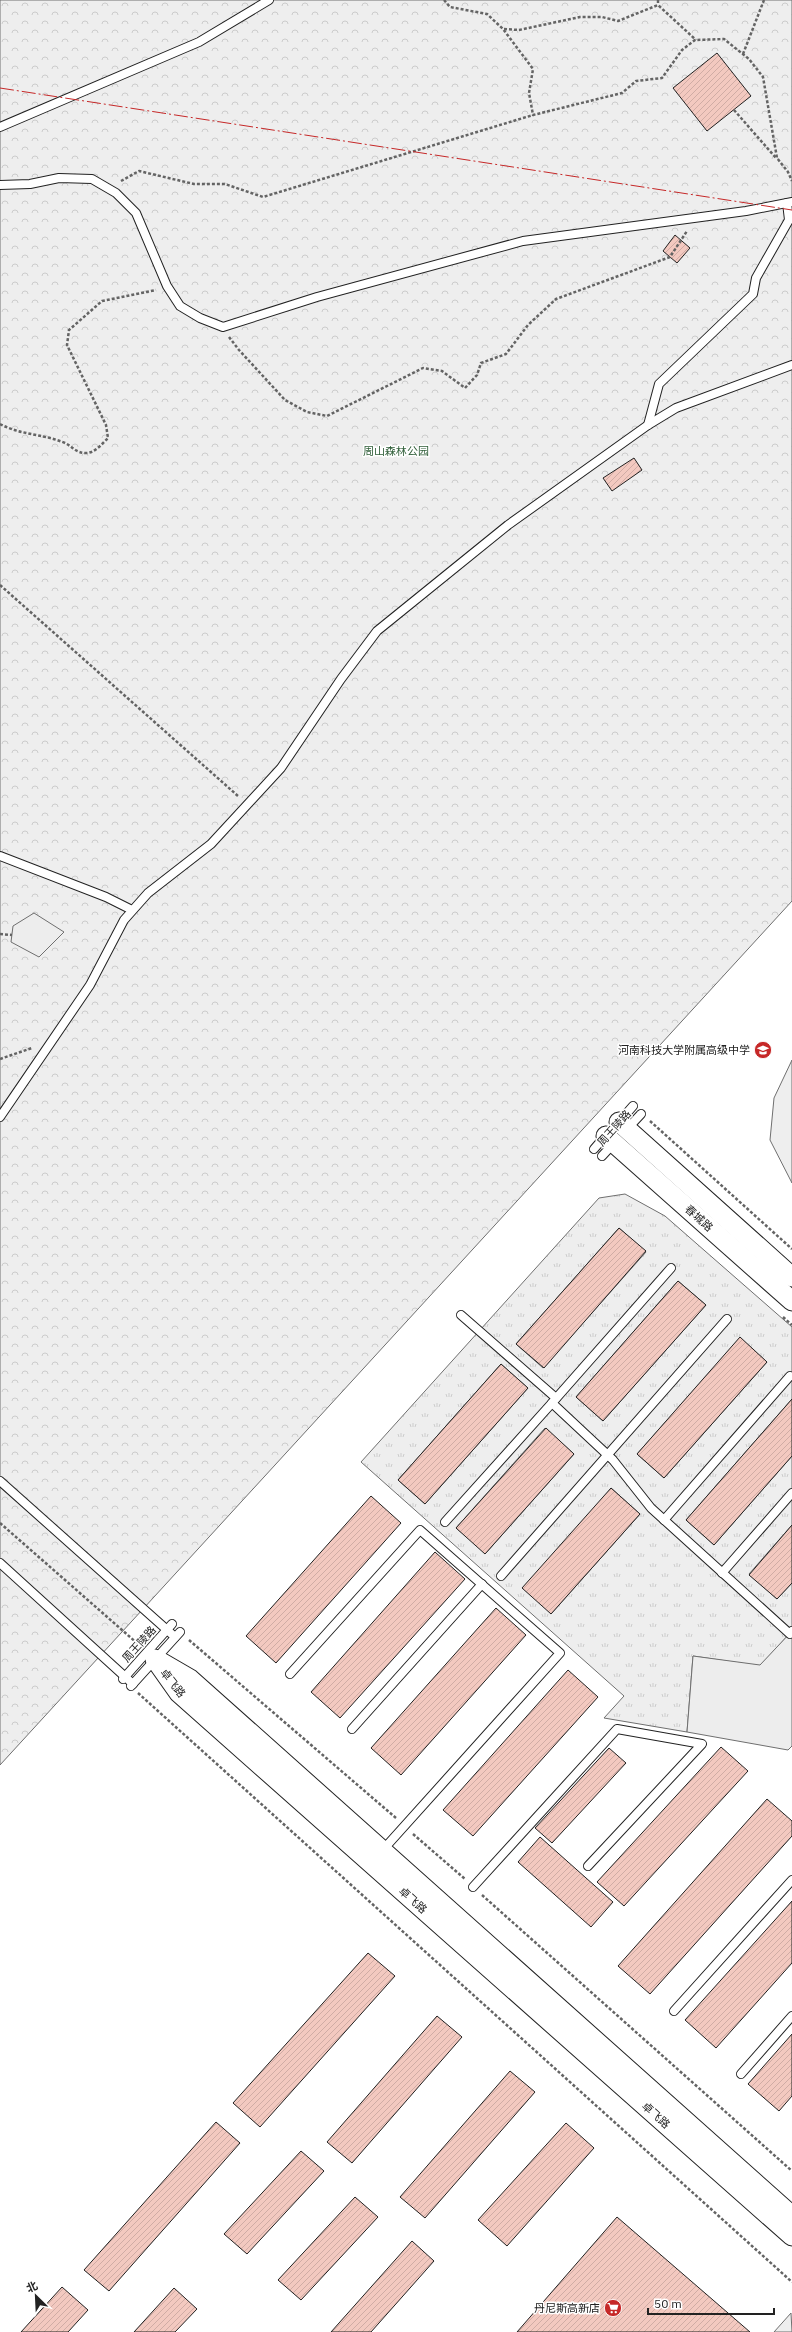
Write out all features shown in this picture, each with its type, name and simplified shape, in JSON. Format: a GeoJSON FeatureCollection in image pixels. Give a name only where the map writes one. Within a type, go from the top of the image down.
{"type":"FeatureCollection","features":[{"type":"Feature","properties":{"kind":"street","name":"春城路"},"geometry":{"type":"LineString","coordinates":[[611,1136],[792,1277]]}},
{"type":"Feature","properties":{"kind":"street","name":"春城路"},"geometry":{"type":"LineString","coordinates":[[611,1136],[792,1301]]}},
{"type":"Feature","properties":{"kind":"street","name":"卓飞路"},"geometry":{"type":"LineString","coordinates":[[151,1655],[190,1679],[377,1857],[792,2236]]}},
{"type":"Feature","properties":{"kind":"street","name":"卓飞路"},"geometry":{"type":"LineString","coordinates":[[377,1857],[792,2216]]}},
{"type":"Feature","properties":{"kind":"lane"},"geometry":{"type":"LineString","coordinates":[[0,126],[199,42],[269,0]]}},
{"type":"Feature","properties":{"kind":"lane"},"geometry":{"type":"LineString","coordinates":[[0,185],[30,184],[59,178],[92,179],[110,189],[136,213],[167,286],[180,306],[200,318],[223,327],[317,297],[523,241],[746,211],[789,203],[789,220],[756,278],[753,294],[659,384],[648,425]]}},
{"type":"Feature","properties":{"kind":"lane"},"geometry":{"type":"LineString","coordinates":[[0,1117],[90,985],[124,920],[148,893],[211,844],[281,768],[341,679],[377,631],[508,525],[648,425],[676,408],[792,365]]}},
{"type":"Feature","properties":{"kind":"lane"},"geometry":{"type":"LineString","coordinates":[[0,856],[106,897],[132,910]]}},
{"type":"Feature","properties":{"kind":"lane","name":"周王陵路"},"geometry":{"type":"LineString","coordinates":[[611,1136],[633,1106]]}},
{"type":"Feature","properties":{"kind":"lane","name":"周王陵路"},"geometry":{"type":"LineString","coordinates":[[611,1136],[641,1114]]}},
{"type":"Feature","properties":{"kind":"lane"},"geometry":{"type":"LineString","coordinates":[[445,1522],[671,1268]]}},
{"type":"Feature","properties":{"kind":"lane"},"geometry":{"type":"LineString","coordinates":[[461,1315],[554,1401],[608,1456],[651,1508],[790,1634],[792,1631]]}},
{"type":"Feature","properties":{"kind":"lane"},"geometry":{"type":"LineString","coordinates":[[501,1576],[727,1319]]}},
{"type":"Feature","properties":{"kind":"lane"},"geometry":{"type":"LineString","coordinates":[[664,1520],[790,1376]]}},
{"type":"Feature","properties":{"kind":"lane"},"geometry":{"type":"LineString","coordinates":[[0,1481],[177,1634]]}},
{"type":"Feature","properties":{"kind":"lane"},"geometry":{"type":"LineString","coordinates":[[722,1573],[792,1493]]}},
{"type":"Feature","properties":{"kind":"lane"},"geometry":{"type":"LineString","coordinates":[[290,1674],[420,1530],[560,1653],[377,1857]]}},
{"type":"Feature","properties":{"kind":"lane"},"geometry":{"type":"LineString","coordinates":[[0,1563],[132,1685]]}},
{"type":"Feature","properties":{"kind":"lane"},"geometry":{"type":"LineString","coordinates":[[352,1729],[482,1584]]}},
{"type":"Feature","properties":{"kind":"lane","name":"周王陵路"},"geometry":{"type":"LineString","coordinates":[[132,1685],[169,1627]]}},
{"type":"Feature","properties":{"kind":"lane","name":"周王陵路"},"geometry":{"type":"LineString","coordinates":[[124,1678],[177,1634]]}},
{"type":"Feature","properties":{"kind":"lane"},"geometry":{"type":"LineString","coordinates":[[473,1887],[616,1729],[702,1744],[588,1866]]}},
{"type":"Feature","properties":{"kind":"lane"},"geometry":{"type":"LineString","coordinates":[[674,2010],[792,1880]]}},
{"type":"Feature","properties":{"kind":"lane"},"geometry":{"type":"LineString","coordinates":[[741,2074],[792,2016]]}},
{"type":"Feature","properties":{"kind":"path"},"geometry":{"type":"LineString","coordinates":[[444,0],[450,8],[487,14],[504,29],[533,69],[528,93],[534,115]]}},
{"type":"Feature","properties":{"kind":"path"},"geometry":{"type":"LineString","coordinates":[[658,0],[658,5],[697,40]]}},
{"type":"Feature","properties":{"kind":"path"},"geometry":{"type":"LineString","coordinates":[[743,54],[764,0]]}},
{"type":"Feature","properties":{"kind":"path"},"geometry":{"type":"LineString","coordinates":[[504,29],[520,30],[580,17],[602,17],[618,21],[658,5]]}},
{"type":"Feature","properties":{"kind":"path"},"geometry":{"type":"LineString","coordinates":[[110,189],[139,171],[194,184],[225,184],[263,197],[534,115],[622,93],[636,81],[662,78],[682,50],[697,40],[724,39],[743,54],[763,77],[777,158]]}},
{"type":"Feature","properties":{"kind":"path"},"geometry":{"type":"LineString","coordinates":[[734,110],[777,158],[788,172],[792,181]]}},
{"type":"Feature","properties":{"kind":"path"},"geometry":{"type":"LineString","coordinates":[[223,327],[239,350],[265,380],[285,400],[307,412],[327,416],[423,368],[442,371],[465,388],[477,375],[481,363],[506,354],[528,325],[556,298],[670,257],[682,241],[693,217]]}},
{"type":"Feature","properties":{"kind":"path"},"geometry":{"type":"LineString","coordinates":[[0,424],[15,431],[66,444],[77,452],[88,453],[101,446],[108,438],[106,424],[67,345],[69,330],[102,301],[151,292],[167,286]]}},
{"type":"Feature","properties":{"kind":"path"},"geometry":{"type":"LineString","coordinates":[[0,585],[248,804]]}},
{"type":"Feature","properties":{"kind":"path"},"geometry":{"type":"LineString","coordinates":[[0,934],[12,935]]}},
{"type":"Feature","properties":{"kind":"path"},"geometry":{"type":"LineString","coordinates":[[0,1059],[52,1041]]}},
{"type":"Feature","properties":{"kind":"path"},"geometry":{"type":"LineString","coordinates":[[641,1114],[792,1249]]}},
{"type":"Feature","properties":{"kind":"path"},"geometry":{"type":"LineString","coordinates":[[0,1523],[151,1655]]}},
{"type":"Feature","properties":{"kind":"path"},"geometry":{"type":"LineString","coordinates":[[177,1634],[405,1827],[792,2171]]}},
{"type":"Feature","properties":{"kind":"path"},"geometry":{"type":"LineString","coordinates":[[132,1685],[792,2282]]}},
{"type":"Feature","properties":{"kind":"green space","name":"周山森林公园"},"geometry":{"type":"Polygon","coordinates":[[[0,0],[792,0],[792,901],[0,1765],[0,0]]]}},
{"type":"Feature","properties":{"kind":"green space"},"geometry":{"type":"Polygon","coordinates":[[[792,1060],[792,1183],[770,1140],[774,1098],[792,1060]]]}},
{"type":"Feature","properties":{"kind":"green space"},"geometry":{"type":"Polygon","coordinates":[[[625,1194],[665,1216],[792,1327],[792,1399],[686,1520],[714,1545],[792,1456],[792,1525],[749,1574],[777,1599],[792,1583],[792,1631],[760,1666],[693,1656],[687,1732],[604,1718],[624,1696],[361,1462],[599,1198],[625,1194]],[[619,1228],[516,1344],[543,1368],[646,1252],[619,1228]],[[678,1281],[576,1397],[603,1421],[706,1305],[678,1281]],[[740,1338],[637,1454],[664,1478],[767,1362],[740,1338]],[[501,1364],[398,1480],[425,1504],[528,1388],[501,1364]],[[545,1428],[456,1528],[486,1553],[574,1454],[545,1428]],[[611,1488],[551,1614],[640,1514],[611,1488]]]}},
{"type":"Feature","properties":{"kind":"green space"},"geometry":{"type":"Polygon","coordinates":[[[791,2313],[792,2332],[774,2332],[791,2313]]]}},
{"type":"Feature","properties":{"kind":"shaded area"},"geometry":{"type":"Polygon","coordinates":[[[34,913],[64,932],[39,957],[11,942],[13,926],[34,913]]]}},
{"type":"Feature","properties":{"kind":"shaded area"},"geometry":{"type":"Polygon","coordinates":[[[792,1631],[792,1746],[788,1750],[687,1732],[693,1656],[760,1665],[792,1631]]]}},
{"type":"Feature","properties":{"kind":"building"},"geometry":{"type":"Polygon","coordinates":[[[717,53],[751,96],[707,131],[673,88],[717,53]]]}},
{"type":"Feature","properties":{"kind":"building"},"geometry":{"type":"Polygon","coordinates":[[[675,235],[690,248],[677,263],[663,251],[675,235]]]}},
{"type":"Feature","properties":{"kind":"building"},"geometry":{"type":"Polygon","coordinates":[[[634,458],[642,470],[612,491],[603,478],[634,458]]]}},
{"type":"Feature","properties":{"kind":"building"},"geometry":{"type":"Polygon","coordinates":[[[619,1228],[646,1251],[544,1368],[516,1344],[619,1228]]]}},
{"type":"Feature","properties":{"kind":"building"},"geometry":{"type":"Polygon","coordinates":[[[678,1281],[706,1305],[603,1421],[576,1397],[678,1281]]]}},
{"type":"Feature","properties":{"kind":"building"},"geometry":{"type":"Polygon","coordinates":[[[740,1337],[767,1362],[664,1478],[637,1454],[740,1337]]]}},
{"type":"Feature","properties":{"kind":"building"},"geometry":{"type":"Polygon","coordinates":[[[501,1364],[528,1388],[425,1504],[398,1480],[501,1364]]]}},
{"type":"Feature","properties":{"kind":"building"},"geometry":{"type":"Polygon","coordinates":[[[792,1399],[792,1456],[714,1545],[686,1520],[792,1399]]]}},
{"type":"Feature","properties":{"kind":"building"},"geometry":{"type":"Polygon","coordinates":[[[546,1428],[574,1454],[485,1554],[456,1528],[546,1428]]]}},
{"type":"Feature","properties":{"kind":"building"},"geometry":{"type":"Polygon","coordinates":[[[611,1488],[640,1514],[551,1614],[522,1588],[611,1488]]]}},
{"type":"Feature","properties":{"kind":"building"},"geometry":{"type":"Polygon","coordinates":[[[371,1496],[401,1523],[276,1663],[246,1636],[371,1496]]]}},
{"type":"Feature","properties":{"kind":"building"},"geometry":{"type":"Polygon","coordinates":[[[792,1525],[792,1583],[777,1599],[749,1575],[792,1525]]]}},
{"type":"Feature","properties":{"kind":"building"},"geometry":{"type":"Polygon","coordinates":[[[435,1552],[465,1579],[340,1718],[311,1692],[435,1552]]]}},
{"type":"Feature","properties":{"kind":"building"},"geometry":{"type":"Polygon","coordinates":[[[496,1608],[526,1635],[401,1775],[371,1748],[496,1608]]]}},
{"type":"Feature","properties":{"kind":"building"},"geometry":{"type":"Polygon","coordinates":[[[568,1670],[598,1697],[473,1836],[443,1810],[568,1670]]]}},
{"type":"Feature","properties":{"kind":"building"},"geometry":{"type":"Polygon","coordinates":[[[721,1747],[748,1771],[624,1906],[597,1882],[721,1747]]]}},
{"type":"Feature","properties":{"kind":"building"},"geometry":{"type":"Polygon","coordinates":[[[609,1748],[626,1763],[552,1843],[535,1828],[609,1748]]]}},
{"type":"Feature","properties":{"kind":"building"},"geometry":{"type":"Polygon","coordinates":[[[767,1799],[792,1821],[792,1836],[650,1994],[618,1966],[767,1799]]]}},
{"type":"Feature","properties":{"kind":"building"},"geometry":{"type":"Polygon","coordinates":[[[540,1837],[613,1902],[591,1927],[518,1862],[540,1837]]]}},
{"type":"Feature","properties":{"kind":"building"},"geometry":{"type":"Polygon","coordinates":[[[792,1901],[792,1963],[716,2048],[685,2020],[792,1901]]]}},
{"type":"Feature","properties":{"kind":"building"},"geometry":{"type":"Polygon","coordinates":[[[368,1953],[395,1976],[260,2127],[233,2103],[368,1953]]]}},
{"type":"Feature","properties":{"kind":"building"},"geometry":{"type":"Polygon","coordinates":[[[437,2016],[462,2037],[352,2163],[327,2142],[437,2016]]]}},
{"type":"Feature","properties":{"kind":"building"},"geometry":{"type":"Polygon","coordinates":[[[792,2034],[792,2096],[779,2111],[748,2084],[792,2034]]]}},
{"type":"Feature","properties":{"kind":"building"},"geometry":{"type":"Polygon","coordinates":[[[510,2071],[535,2092],[425,2218],[400,2197],[510,2071]]]}},
{"type":"Feature","properties":{"kind":"building"},"geometry":{"type":"Polygon","coordinates":[[[216,2122],[240,2143],[109,2291],[84,2270],[216,2122]]]}},
{"type":"Feature","properties":{"kind":"building"},"geometry":{"type":"Polygon","coordinates":[[[566,2123],[594,2148],[507,2246],[478,2220],[566,2123]]]}},
{"type":"Feature","properties":{"kind":"building"},"geometry":{"type":"Polygon","coordinates":[[[301,2151],[324,2171],[247,2254],[224,2234],[301,2151]]]}},
{"type":"Feature","properties":{"kind":"building"},"geometry":{"type":"Polygon","coordinates":[[[355,2197],[378,2217],[301,2300],[278,2280],[355,2197]]]}},
{"type":"Feature","properties":{"kind":"building"},"geometry":{"type":"Polygon","coordinates":[[[617,2217],[750,2332],[517,2332],[617,2217]]]}},
{"type":"Feature","properties":{"kind":"building"},"geometry":{"type":"Polygon","coordinates":[[[412,2241],[434,2261],[371,2332],[331,2332],[412,2241]]]}},
{"type":"Feature","properties":{"kind":"building"},"geometry":{"type":"Polygon","coordinates":[[[62,2287],[88,2310],[68,2332],[21,2332],[62,2287]]]}},
{"type":"Feature","properties":{"kind":"building"},"geometry":{"type":"Polygon","coordinates":[[[174,2288],[197,2309],[175,2332],[134,2332],[174,2288]]]}},
{"type":"Feature","properties":{"kind":"power"},"geometry":{"type":"LineString","coordinates":[[0,88],[792,210]]}},
{"type":"Feature","properties":{"kind":"place","name":"河南科技大学附属高级中学"},"geometry":{"type":"Point","coordinates":[763,1050]}},
{"type":"Feature","properties":{"kind":"place","name":"丹尼斯高新店"},"geometry":{"type":"Point","coordinates":[613,2308]}}]}
